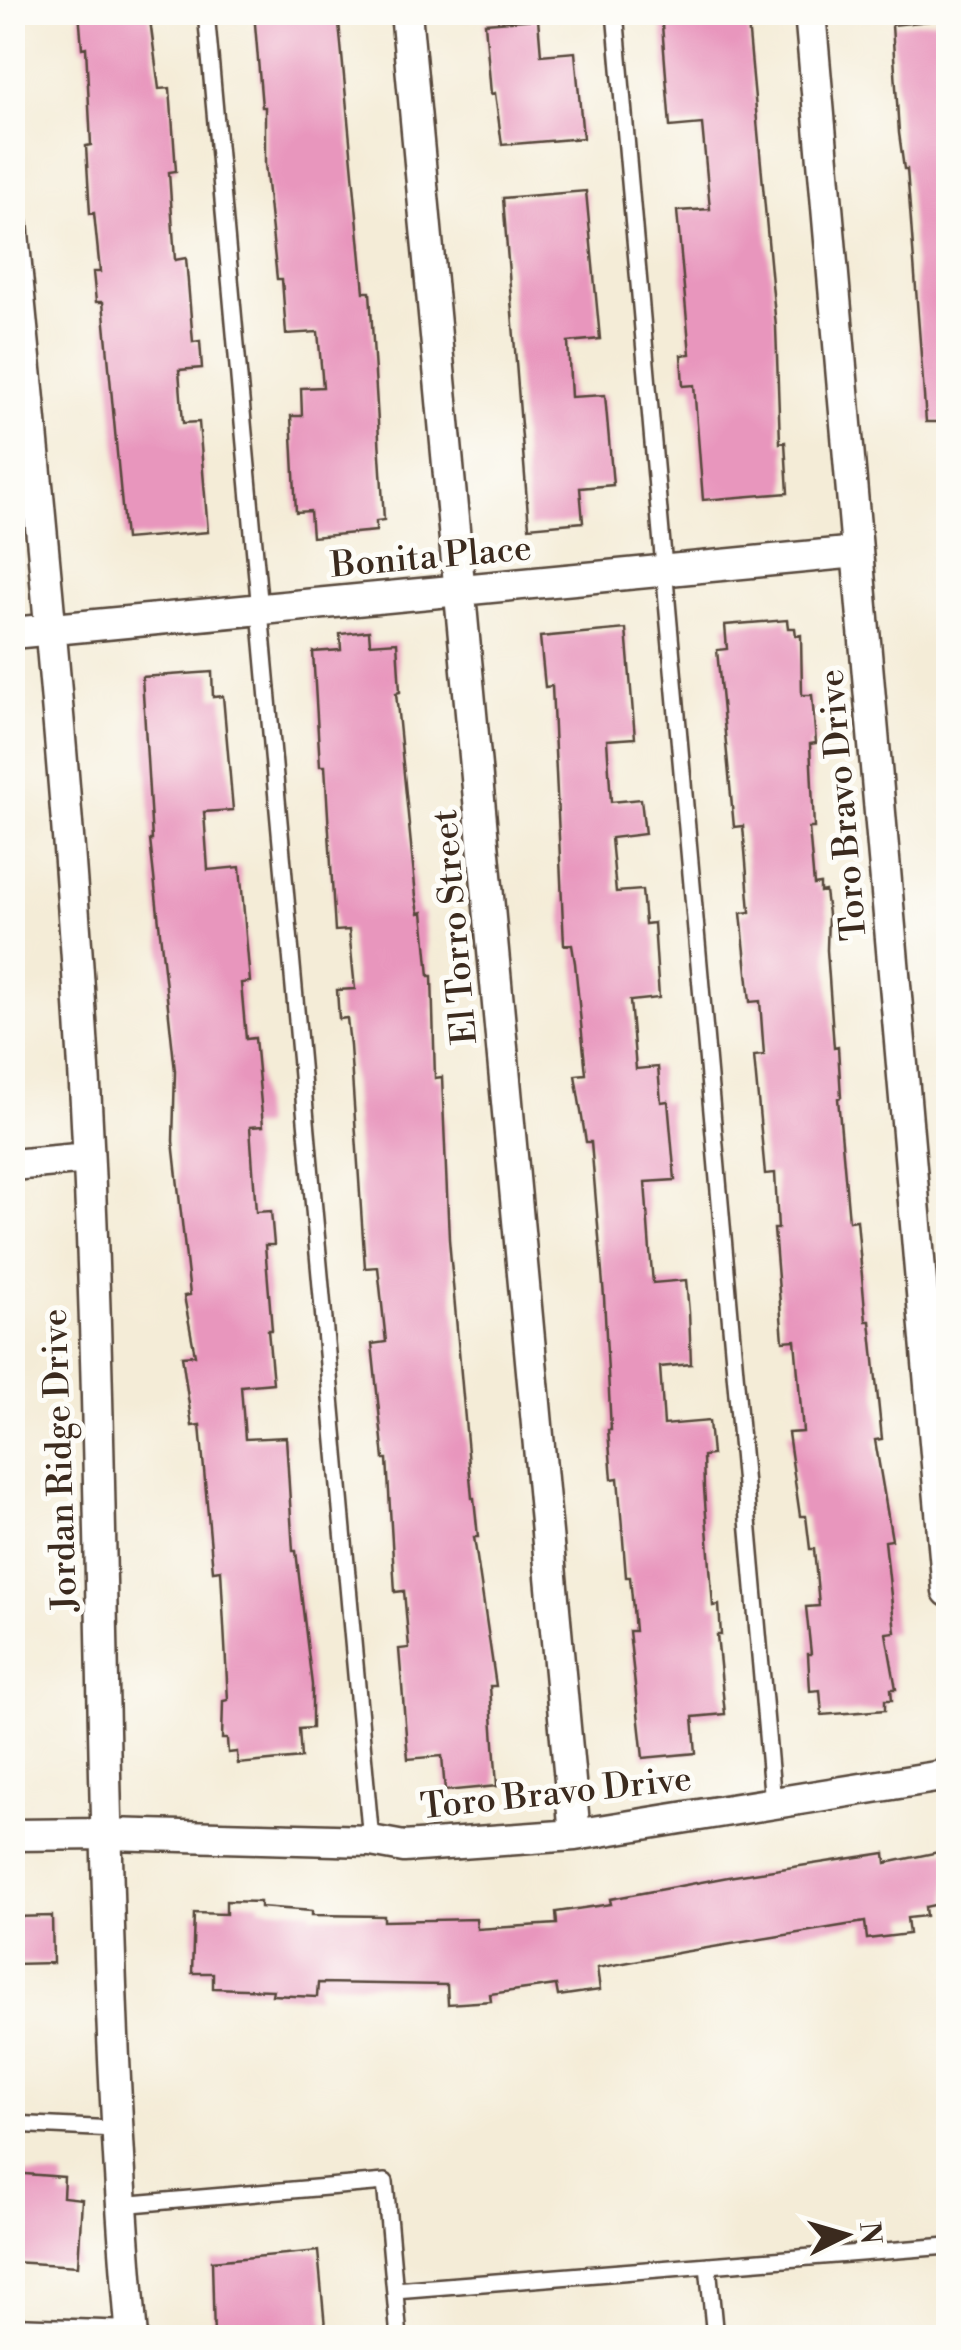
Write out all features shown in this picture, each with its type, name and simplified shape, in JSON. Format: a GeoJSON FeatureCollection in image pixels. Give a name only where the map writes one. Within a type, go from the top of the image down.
{"type":"FeatureCollection","features":[{"type":"Feature","properties":{"kind":"street","name":"El Torro Street"},"geometry":{"type":"LineString","coordinates":[[406,12],[574,1835]]}},
{"type":"Feature","properties":{"kind":"street","name":"Toro Bravo Drive"},"geometry":{"type":"LineString","coordinates":[[810,12],[948,1591]]}},
{"type":"Feature","properties":{"kind":"street","name":"Jordan Ridge Drive"},"geometry":{"type":"LineString","coordinates":[[12,223],[50,629],[88,1158],[116,2130],[132,2337]]}},
{"type":"Feature","properties":{"kind":"street","name":"Bonita Place"},"geometry":{"type":"LineString","coordinates":[[12,632],[857,552]]}},
{"type":"Feature","properties":{"kind":"street"},"geometry":{"type":"LineString","coordinates":[[12,1166],[88,1158]]}},
{"type":"Feature","properties":{"kind":"street","name":"Toro Bravo Drive"},"geometry":{"type":"LineString","coordinates":[[12,1836],[107,1834],[371,1841],[404,1847],[574,1835],[942,1776],[948,1770]]}},
{"type":"Feature","properties":{"kind":"street"},"geometry":{"type":"LineString","coordinates":[[12,2334],[132,2337]]}},
{"type":"Feature","properties":{"kind":"lane"},"geometry":{"type":"LineString","coordinates":[[206,12],[371,1841]]}},
{"type":"Feature","properties":{"kind":"lane"},"geometry":{"type":"LineString","coordinates":[[615,12],[773,1804]]}},
{"type":"Feature","properties":{"kind":"lane"},"geometry":{"type":"LineString","coordinates":[[12,2124],[116,2130]]}},
{"type":"Feature","properties":{"kind":"lane"},"geometry":{"type":"LineString","coordinates":[[120,2205],[385,2182],[399,2338]]}},
{"type":"Feature","properties":{"kind":"lane"},"geometry":{"type":"LineString","coordinates":[[395,2290],[948,2246]]}},
{"type":"Feature","properties":{"kind":"lane"},"geometry":{"type":"LineString","coordinates":[[708,2265],[715,2338]]}},
{"type":"Feature","properties":{"kind":"building"},"geometry":{"type":"Polygon","coordinates":[[[79,12],[149,12],[159,89],[170,88],[176,171],[169,172],[175,260],[186,258],[193,342],[200,341],[202,368],[179,370],[183,423],[199,422],[208,532],[125,539],[103,302],[96,302],[93,272],[100,272],[94,213],[90,214],[86,47],[82,48],[79,12]]]}},
{"type":"Feature","properties":{"kind":"building"},"geometry":{"type":"Polygon","coordinates":[[[254,12],[338,12],[364,292],[370,292],[384,520],[376,521],[376,531],[312,537],[310,511],[296,512],[291,416],[302,416],[301,388],[323,387],[318,332],[286,334],[265,164],[265,107],[254,12]]]}},
{"type":"Feature","properties":{"kind":"building"},"geometry":{"type":"Polygon","coordinates":[[[661,12],[747,12],[776,327],[780,443],[785,442],[788,493],[703,500],[694,385],[683,386],[681,355],[690,354],[677,211],[710,209],[702,124],[670,127],[661,12]]]}},
{"type":"Feature","properties":{"kind":"building"},"geometry":{"type":"Polygon","coordinates":[[[538,19],[541,55],[575,52],[583,138],[502,145],[495,93],[491,94],[485,23],[538,19]]]}},
{"type":"Feature","properties":{"kind":"building"},"geometry":{"type":"Polygon","coordinates":[[[948,19],[948,422],[926,422],[892,25],[948,19]]]}},
{"type":"Feature","properties":{"kind":"building"},"geometry":{"type":"Polygon","coordinates":[[[586,191],[600,339],[568,342],[571,397],[605,395],[613,485],[580,488],[583,522],[529,527],[503,198],[586,191]]]}},
{"type":"Feature","properties":{"kind":"building"},"geometry":{"type":"Polygon","coordinates":[[[787,620],[788,628],[795,628],[796,636],[801,635],[802,695],[812,695],[816,743],[810,744],[814,828],[809,828],[814,885],[820,884],[820,892],[825,891],[828,914],[827,950],[834,1048],[838,1047],[838,1098],[849,1221],[857,1220],[866,1321],[870,1321],[882,1439],[875,1440],[892,1540],[885,1541],[895,1632],[886,1633],[896,1689],[891,1689],[892,1700],[885,1700],[885,1710],[822,1715],[820,1690],[810,1691],[808,1654],[806,1607],[819,1606],[814,1549],[810,1549],[806,1516],[800,1516],[788,1433],[803,1432],[795,1340],[783,1341],[774,1229],[778,1229],[775,1173],[765,1174],[754,1056],[764,1055],[760,1001],[750,1002],[741,913],[750,912],[743,826],[734,827],[717,650],[727,649],[725,625],[787,620]]]}},
{"type":"Feature","properties":{"kind":"building"},"geometry":{"type":"Polygon","coordinates":[[[626,629],[635,738],[607,740],[611,802],[641,799],[645,834],[611,838],[616,892],[642,890],[645,924],[654,923],[659,998],[630,1001],[636,1069],[658,1067],[661,1102],[668,1101],[675,1180],[645,1182],[653,1283],[686,1280],[689,1312],[691,1364],[660,1367],[664,1425],[709,1421],[712,1455],[703,1456],[704,1488],[713,1606],[719,1605],[721,1635],[717,1635],[725,1714],[693,1717],[696,1753],[643,1758],[629,1631],[635,1631],[630,1577],[626,1577],[618,1478],[612,1479],[604,1297],[591,1142],[586,1142],[575,1075],[586,1074],[572,945],[564,945],[552,686],[545,687],[540,637],[626,629]]]}},
{"type":"Feature","properties":{"kind":"building"},"geometry":{"type":"Polygon","coordinates":[[[369,631],[370,644],[397,642],[400,692],[396,693],[416,896],[419,913],[423,912],[432,976],[435,1078],[442,1077],[449,1239],[478,1537],[474,1537],[496,1686],[490,1686],[497,1786],[445,1791],[442,1756],[408,1759],[399,1649],[409,1648],[404,1591],[395,1592],[387,1459],[372,1344],[386,1342],[378,1267],[365,1268],[350,1046],[347,1018],[339,1019],[337,990],[355,989],[349,930],[335,931],[325,766],[320,766],[313,652],[341,650],[340,634],[369,631]]]}},
{"type":"Feature","properties":{"kind":"building"},"geometry":{"type":"Polygon","coordinates":[[[212,672],[213,697],[223,696],[233,810],[204,812],[208,870],[240,867],[250,982],[241,983],[246,1039],[255,1038],[263,1126],[250,1127],[256,1212],[271,1211],[274,1245],[265,1245],[273,1383],[241,1386],[245,1439],[286,1437],[293,1551],[312,1685],[312,1728],[299,1729],[301,1758],[238,1764],[237,1752],[228,1753],[227,1739],[222,1739],[223,1701],[228,1700],[221,1570],[213,1571],[200,1425],[192,1426],[182,1356],[195,1355],[184,1296],[190,1295],[173,1141],[175,1071],[150,840],[142,677],[212,672]]]}},
{"type":"Feature","properties":{"kind":"building"},"geometry":{"type":"Polygon","coordinates":[[[948,1850],[948,1902],[925,1907],[926,1916],[907,1918],[909,1934],[867,1939],[865,1922],[683,1952],[597,1968],[600,1990],[558,1996],[556,1985],[490,1994],[491,2001],[448,2004],[447,1985],[318,1983],[317,1997],[272,1995],[273,1990],[213,1988],[213,1973],[192,1973],[194,1913],[226,1914],[226,1901],[260,1902],[260,1907],[312,1911],[312,1915],[384,1916],[384,1921],[476,1919],[477,1929],[557,1924],[556,1912],[611,1904],[610,1899],[885,1853],[886,1863],[948,1850]]]}},
{"type":"Feature","properties":{"kind":"building"},"geometry":{"type":"Polygon","coordinates":[[[52,1916],[53,1963],[12,1964],[12,1917],[52,1916]]]}},
{"type":"Feature","properties":{"kind":"building"},"geometry":{"type":"Polygon","coordinates":[[[12,2173],[64,2177],[63,2197],[82,2199],[78,2266],[12,2262],[12,2173]]]}},
{"type":"Feature","properties":{"kind":"building"},"geometry":{"type":"Polygon","coordinates":[[[318,2251],[326,2338],[214,2338],[212,2261],[318,2251]]]}}]}
